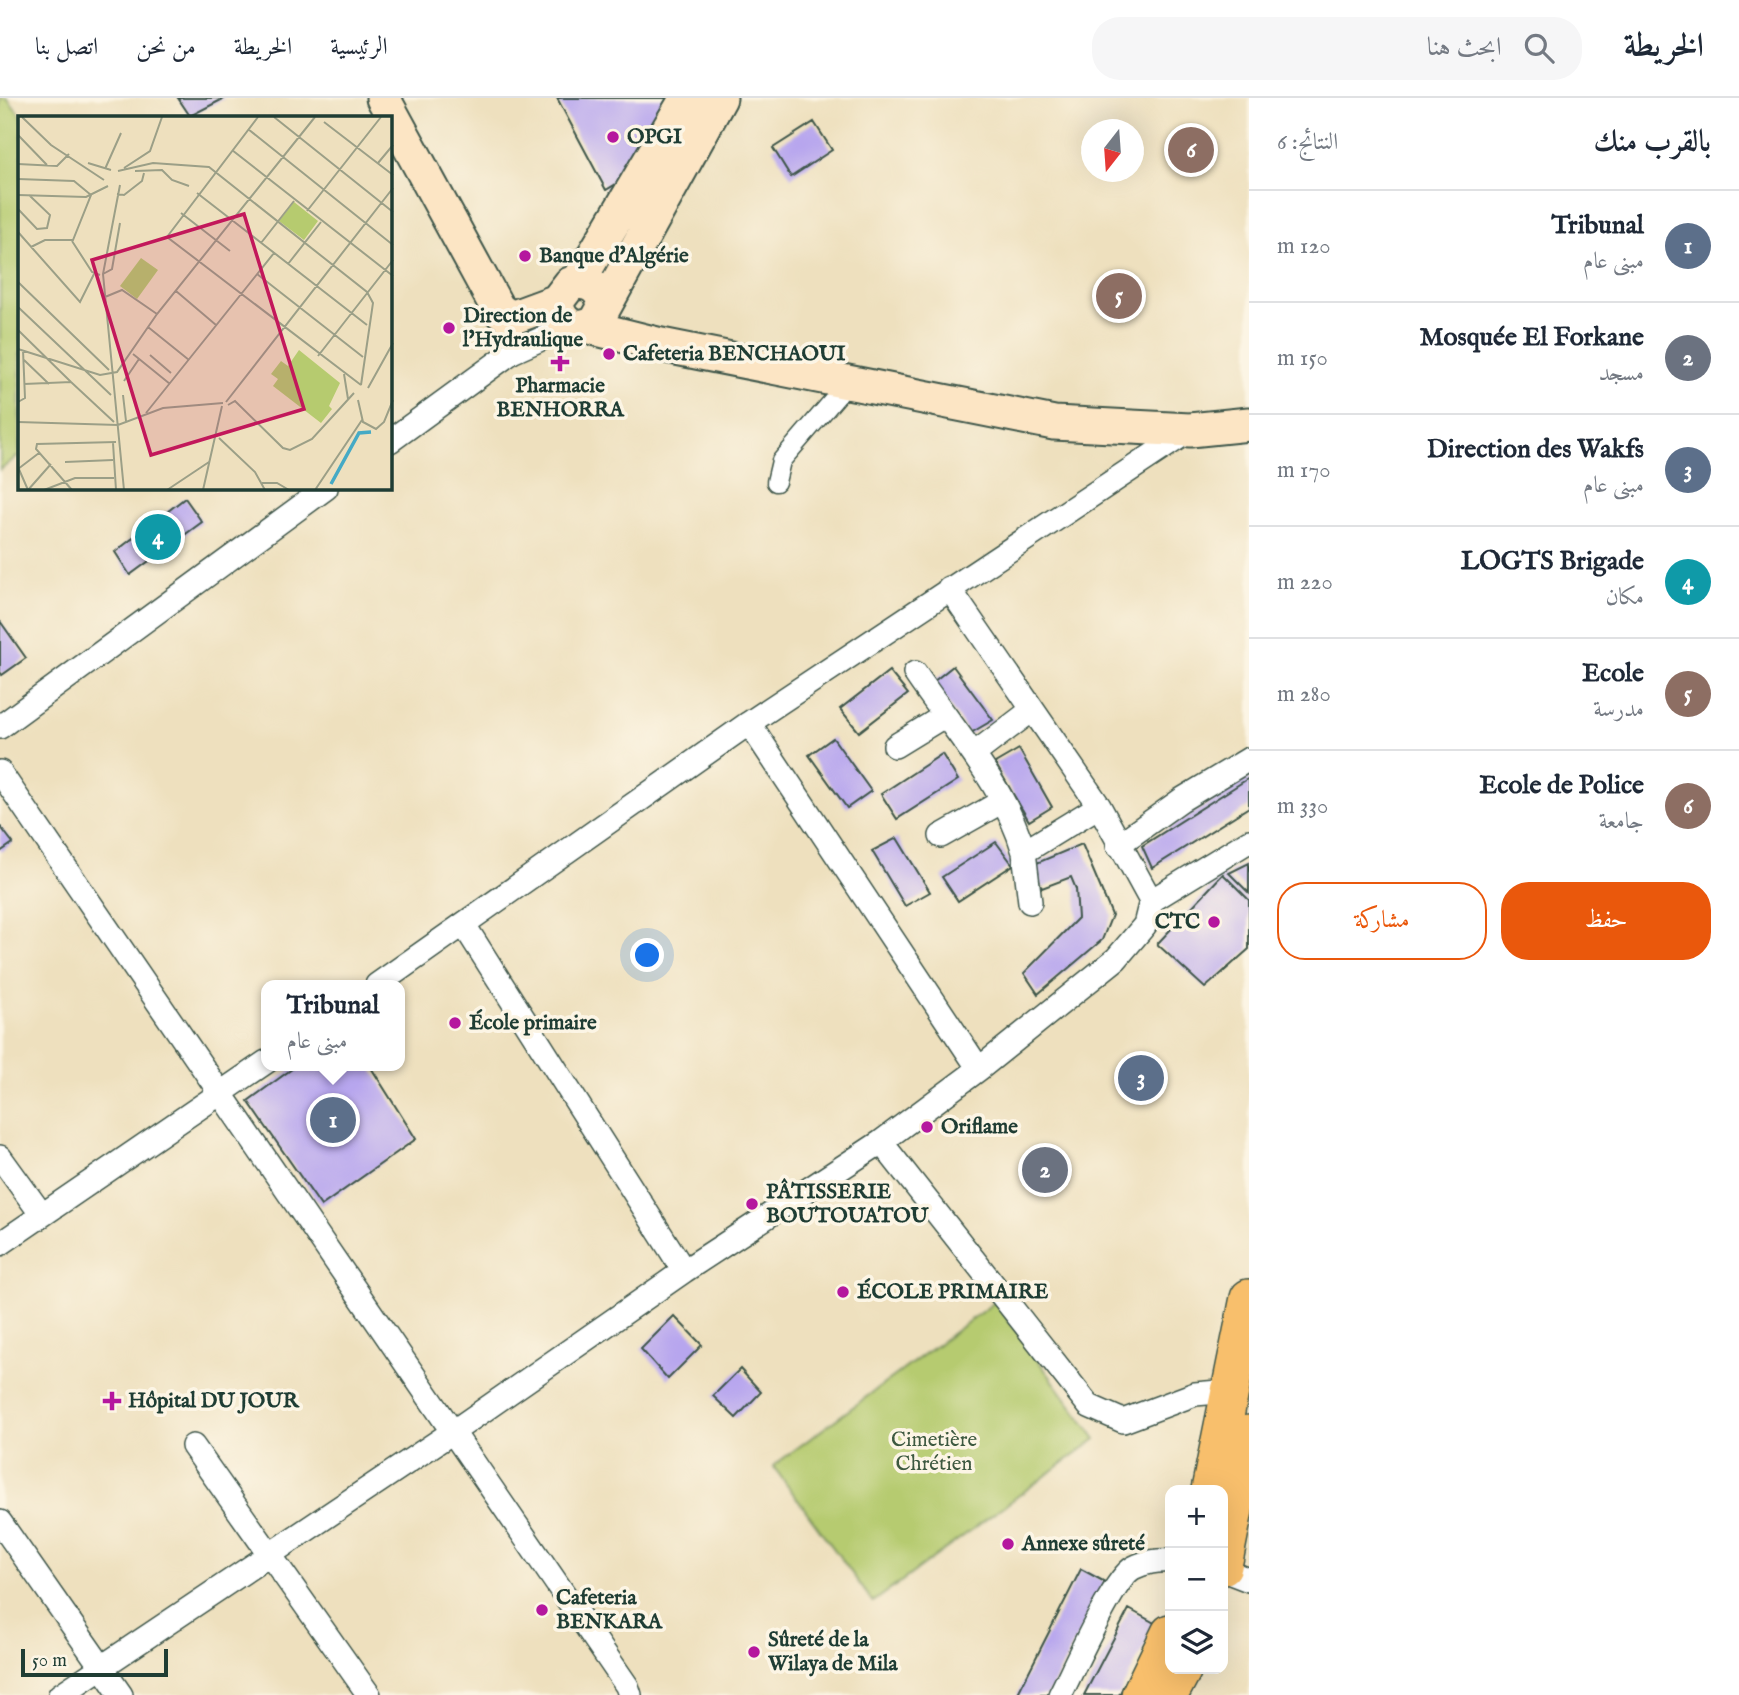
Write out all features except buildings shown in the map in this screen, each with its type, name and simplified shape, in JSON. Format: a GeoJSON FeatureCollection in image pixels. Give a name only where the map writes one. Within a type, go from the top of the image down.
{"type":"FeatureCollection","features":[{"type":"Feature","properties":{"kind":"main road"},"geometry":{"type":"LineString","coordinates":[[383,98],[498,309],[511,318],[584,308],[661,345],[1054,422],[1190,430],[1249,424]]}},
{"type":"Feature","properties":{"kind":"main road"},"geometry":{"type":"LineString","coordinates":[[584,308],[687,98]]}},
{"type":"Feature","properties":{"kind":"main road"},"geometry":{"type":"LineString","coordinates":[[584,308],[720,98]]}},
{"type":"Feature","properties":{"kind":"main road"},"geometry":{"type":"LineString","coordinates":[[1211,1485],[1249,1298]]}},
{"type":"Feature","properties":{"kind":"main road"},"geometry":{"type":"LineString","coordinates":[[1227,1548],[1249,1434]]}},
{"type":"Feature","properties":{"kind":"main road"},"geometry":{"type":"LineString","coordinates":[[1140,1695],[1165,1643]]}},
{"type":"Feature","properties":{"kind":"main road"},"geometry":{"type":"LineString","coordinates":[[1169,1695],[1180,1674]]}},
{"type":"Feature","properties":{"kind":"street"},"geometry":{"type":"LineString","coordinates":[[392,440],[512,352],[584,308]]}},
{"type":"Feature","properties":{"kind":"street"},"geometry":{"type":"LineString","coordinates":[[511,318],[512,352]]}},
{"type":"Feature","properties":{"kind":"street"},"geometry":{"type":"LineString","coordinates":[[776,482],[781,461],[849,382]]}},
{"type":"Feature","properties":{"kind":"street"},"geometry":{"type":"LineString","coordinates":[[384,980],[750,723],[1190,430]]}},
{"type":"Feature","properties":{"kind":"street"},"geometry":{"type":"LineString","coordinates":[[0,727],[323,490]]}},
{"type":"Feature","properties":{"kind":"street"},"geometry":{"type":"LineString","coordinates":[[949,588],[1098,806],[1152,901]]}},
{"type":"Feature","properties":{"kind":"street"},"geometry":{"type":"LineString","coordinates":[[915,673],[974,754],[1017,827],[1024,852],[1030,902]]}},
{"type":"Feature","properties":{"kind":"street"},"geometry":{"type":"LineString","coordinates":[[974,754],[1032,710]]}},
{"type":"Feature","properties":{"kind":"street"},"geometry":{"type":"LineString","coordinates":[[895,746],[944,716]]}},
{"type":"Feature","properties":{"kind":"street"},"geometry":{"type":"LineString","coordinates":[[750,723],[979,1069]]}},
{"type":"Feature","properties":{"kind":"street"},"geometry":{"type":"LineString","coordinates":[[1118,845],[1181,800],[1249,759]]}},
{"type":"Feature","properties":{"kind":"street"},"geometry":{"type":"LineString","coordinates":[[0,772],[219,1095],[454,1431],[627,1686],[630,1695]]}},
{"type":"Feature","properties":{"kind":"street"},"geometry":{"type":"LineString","coordinates":[[941,836],[1001,802]]}},
{"type":"Feature","properties":{"kind":"street"},"geometry":{"type":"LineString","coordinates":[[1024,852],[1098,806]]}},
{"type":"Feature","properties":{"kind":"street"},"geometry":{"type":"LineString","coordinates":[[60,1695],[454,1431],[684,1270],[881,1142],[979,1069],[1131,945],[1145,925],[1152,901],[1249,841]]}},
{"type":"Feature","properties":{"kind":"street"},"geometry":{"type":"LineString","coordinates":[[464,925],[684,1270]]}},
{"type":"Feature","properties":{"kind":"street"},"geometry":{"type":"LineString","coordinates":[[0,1244],[261,1066]]}},
{"type":"Feature","properties":{"kind":"street"},"geometry":{"type":"LineString","coordinates":[[881,1142],[1089,1406],[1123,1421],[1195,1394],[1230,1391]]}},
{"type":"Feature","properties":{"kind":"street"},"geometry":{"type":"LineString","coordinates":[[0,1157],[42,1215]]}},
{"type":"Feature","properties":{"kind":"street"},"geometry":{"type":"LineString","coordinates":[[193,1446],[369,1695]]}},
{"type":"Feature","properties":{"kind":"street"},"geometry":{"type":"LineString","coordinates":[[0,1522],[121,1695]]}},
{"type":"Feature","properties":{"kind":"street"},"geometry":{"type":"LineString","coordinates":[[1060,1695],[1116,1586],[1132,1568],[1165,1561]]}},
{"type":"Feature","properties":{"kind":"street"},"geometry":{"type":"LineString","coordinates":[[1228,1570],[1249,1580]]}},
{"type":"Feature","properties":{"kind":"green space"},"geometry":{"type":"Polygon","coordinates":[[[0,98],[7,98],[21,116],[18,116],[18,456],[0,470],[0,98]]]}},
{"type":"Feature","properties":{"kind":"green space","name":"Cimetière Chrétien"},"geometry":{"type":"Polygon","coordinates":[[[995,1302],[1096,1439],[873,1602],[773,1466],[995,1302]]]}},
{"type":"Feature","properties":{"kind":"place","name":"OPGI"},"geometry":{"type":"Point","coordinates":[613,137]}},
{"type":"Feature","properties":{"kind":"place","name":"Ecole de Police"},"geometry":{"type":"Point","coordinates":[1191,150]}},
{"type":"Feature","properties":{"kind":"place","name":"Banque d'Algérie"},"geometry":{"type":"Point","coordinates":[525,256]}},
{"type":"Feature","properties":{"kind":"place","name":"Ecole"},"geometry":{"type":"Point","coordinates":[1119,296]}},
{"type":"Feature","properties":{"kind":"place","name":"Direction de l'Hydraulique"},"geometry":{"type":"Point","coordinates":[449,328]}},
{"type":"Feature","properties":{"kind":"place","name":"Cafeteria BENCHAOUI"},"geometry":{"type":"Point","coordinates":[609,354]}},
{"type":"Feature","properties":{"kind":"place","name":"Pharmacie BENHORRA"},"geometry":{"type":"Point","coordinates":[560,362]}},
{"type":"Feature","properties":{"kind":"place","name":"LOGTS Brigade"},"geometry":{"type":"Point","coordinates":[158,537]}},
{"type":"Feature","properties":{"kind":"place","name":"CTC"},"geometry":{"type":"Point","coordinates":[1214,922]}},
{"type":"Feature","properties":{"kind":"place","name":"École primaire"},"geometry":{"type":"Point","coordinates":[455,1023]}},
{"type":"Feature","properties":{"kind":"place","name":"Direction des Wakfs"},"geometry":{"type":"Point","coordinates":[1141,1078]}},
{"type":"Feature","properties":{"kind":"place","name":"Tribunal"},"geometry":{"type":"Point","coordinates":[333,1120]}},
{"type":"Feature","properties":{"kind":"place","name":"Oriflame"},"geometry":{"type":"Point","coordinates":[927,1127]}},
{"type":"Feature","properties":{"kind":"place","name":"Mosquée El Forkane"},"geometry":{"type":"Point","coordinates":[1045,1170]}},
{"type":"Feature","properties":{"kind":"place","name":"PÂTISSERIE BOUTOUATOU"},"geometry":{"type":"Point","coordinates":[752,1204]}},
{"type":"Feature","properties":{"kind":"place","name":"ÉCOLE PRIMAIRE"},"geometry":{"type":"Point","coordinates":[843,1292]}},
{"type":"Feature","properties":{"kind":"place","name":"Hôpital DU JOUR"},"geometry":{"type":"Point","coordinates":[112,1401]}},
{"type":"Feature","properties":{"kind":"place","name":"Annexe sûreté"},"geometry":{"type":"Point","coordinates":[1008,1544]}},
{"type":"Feature","properties":{"kind":"place","name":"Cafeteria BENKARA"},"geometry":{"type":"Point","coordinates":[542,1610]}},
{"type":"Feature","properties":{"kind":"place","name":"Sûreté de la Wilaya de Mila"},"geometry":{"type":"Point","coordinates":[754,1652]}}]}
